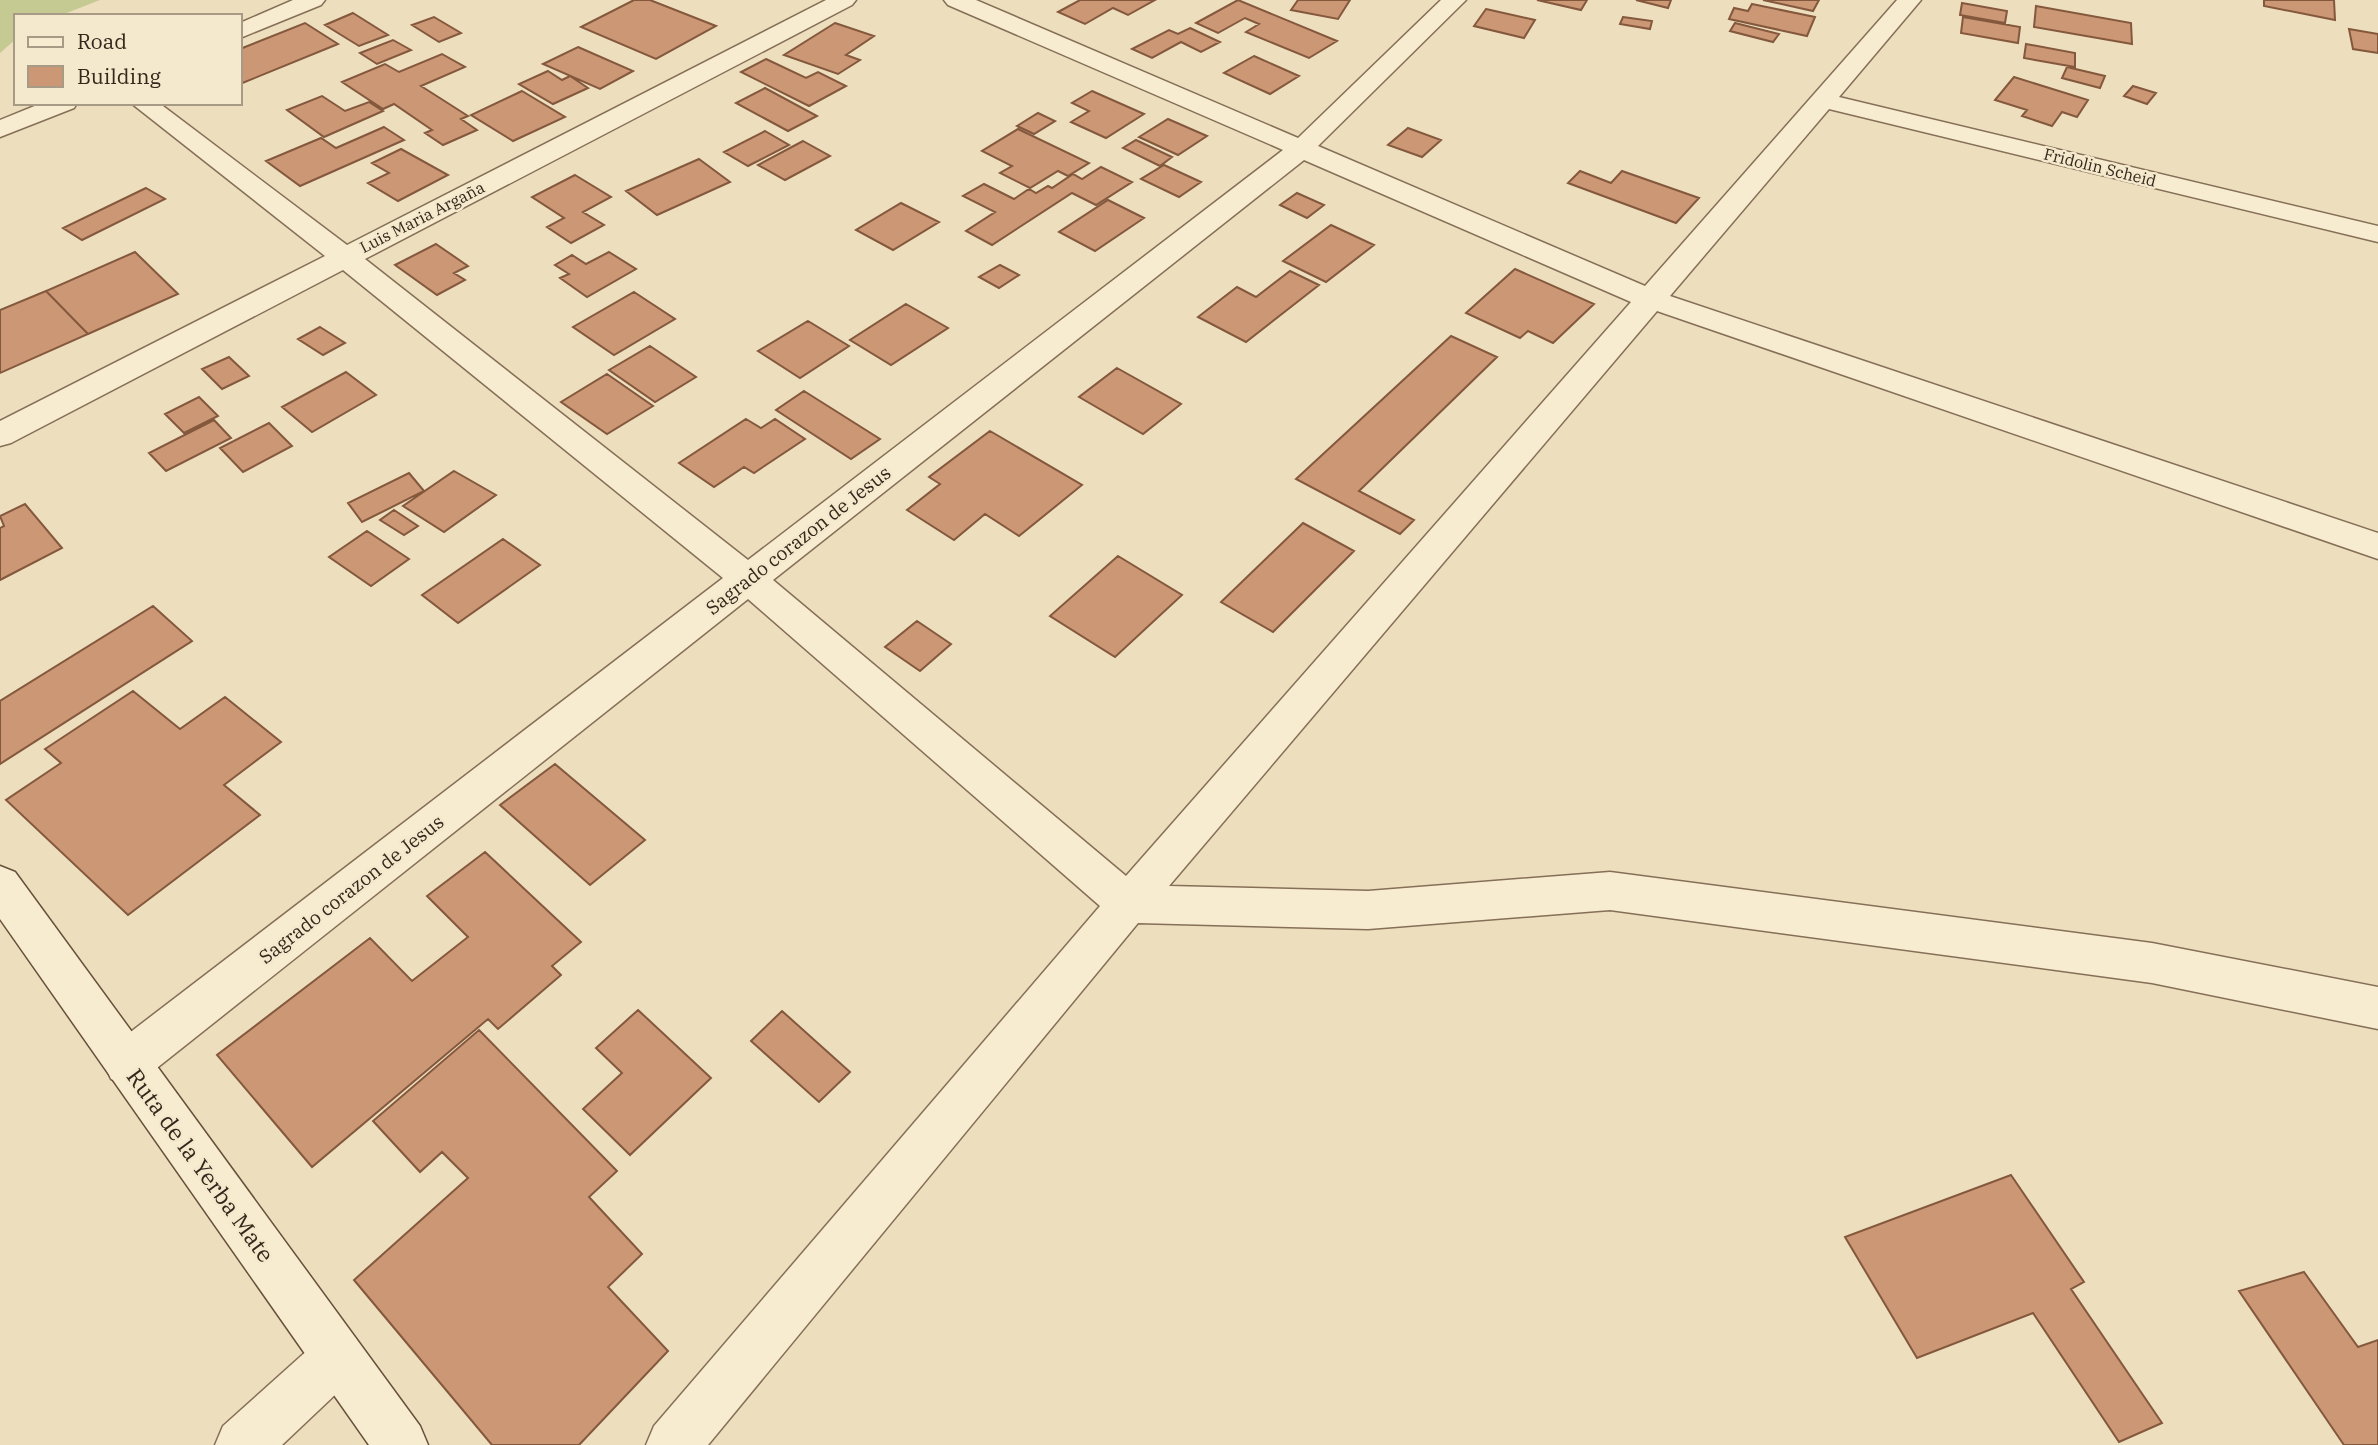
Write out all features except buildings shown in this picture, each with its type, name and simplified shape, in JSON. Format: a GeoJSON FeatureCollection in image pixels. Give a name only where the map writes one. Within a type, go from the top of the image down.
{"type":"FeatureCollection","features":[{"type":"Feature","properties":{"kind":"street"},"geometry":{"type":"LineString","coordinates":[[242,30],[313,0]]}},
{"type":"Feature","properties":{"kind":"street","name":"Luis Maria Argaña"},"geometry":{"type":"LineString","coordinates":[[0,435],[844,0]]}},
{"type":"Feature","properties":{"kind":"street"},"geometry":{"type":"LineString","coordinates":[[956,0],[1650,299],[2378,546]]}},
{"type":"Feature","properties":{"kind":"street","name":"Sagrado corazon de Jesus"},"geometry":{"type":"LineString","coordinates":[[127,1063],[1302,148],[1454,0]]}},
{"type":"Feature","properties":{"kind":"street"},"geometry":{"type":"LineString","coordinates":[[673,1445],[1128,904],[1909,0]]}},
{"type":"Feature","properties":{"kind":"street","name":"Fridolin Scheid"},"geometry":{"type":"LineString","coordinates":[[1822,100],[2378,234]]}},
{"type":"Feature","properties":{"kind":"street"},"geometry":{"type":"LineString","coordinates":[[0,129],[60,105]]}},
{"type":"Feature","properties":{"kind":"street"},"geometry":{"type":"LineString","coordinates":[[146,105],[345,257],[748,579],[1128,904],[1368,910],[1610,891],[2152,963],[2378,1009]]}},
{"type":"Feature","properties":{"kind":"street","name":"Ruta de la Yerba Mate"},"geometry":{"type":"LineString","coordinates":[[0,885],[401,1445]]}},
{"type":"Feature","properties":{"kind":"street"},"geometry":{"type":"LineString","coordinates":[[242,1445],[338,1357]]}},
{"type":"Feature","properties":{"kind":"green space"},"geometry":{"type":"Polygon","coordinates":[[[0,0],[100,0],[64,14],[14,14],[14,41],[0,53],[0,0]]]}}]}
